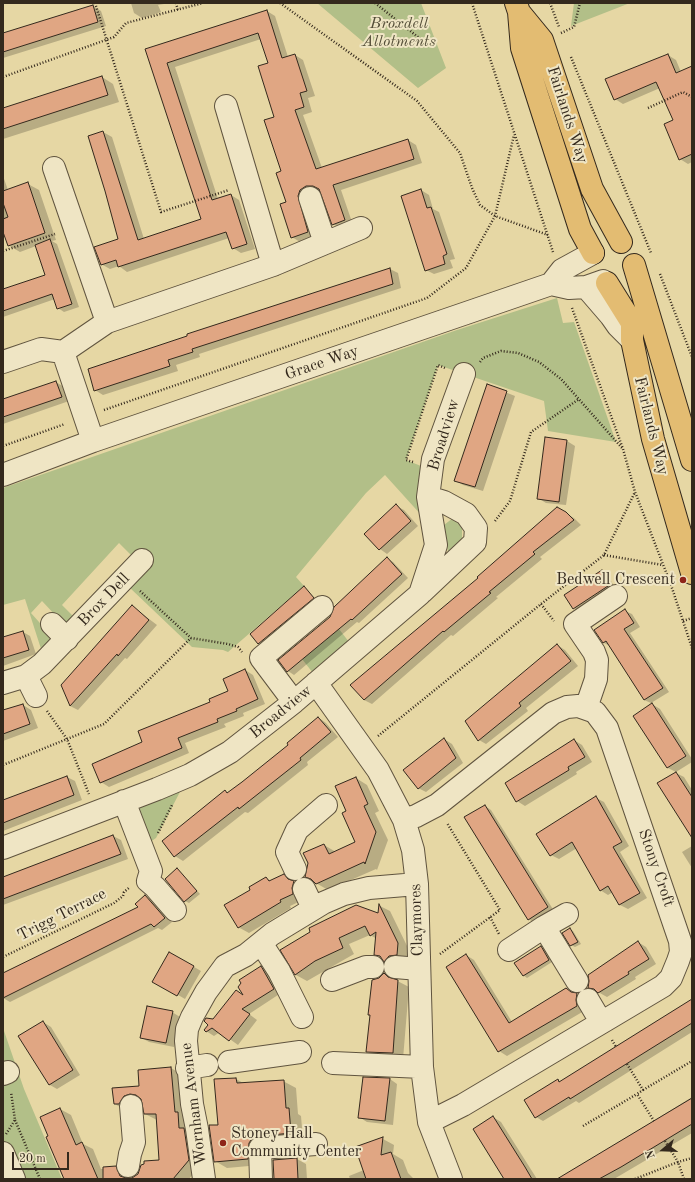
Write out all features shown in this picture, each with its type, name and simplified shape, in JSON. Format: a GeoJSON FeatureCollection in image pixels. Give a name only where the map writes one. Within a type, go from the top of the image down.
{"type":"FeatureCollection","features":[{"type":"Feature","properties":{"kind":"main road","name":"Fairlands Way"},"geometry":{"type":"LineString","coordinates":[[518,8],[542,40],[592,189],[621,242],[632,255],[643,259],[692,460]]}},
{"type":"Feature","properties":{"kind":"main road","name":"Fairlands Way"},"geometry":{"type":"LineString","coordinates":[[518,8],[522,48],[580,229],[593,253],[599,284],[632,323],[632,340],[653,439],[692,573]]}},
{"type":"Feature","properties":{"kind":"main road"},"geometry":{"type":"LineString","coordinates":[[593,253],[602,244],[621,242]]}},
{"type":"Feature","properties":{"kind":"main road"},"geometry":{"type":"LineString","coordinates":[[599,284],[615,281],[627,276],[643,259]]}},
{"type":"Feature","properties":{"kind":"street"},"geometry":{"type":"LineString","coordinates":[[226,106],[273,264]]}},
{"type":"Feature","properties":{"kind":"street"},"geometry":{"type":"LineString","coordinates":[[54,168],[107,322]]}},
{"type":"Feature","properties":{"kind":"street"},"geometry":{"type":"LineString","coordinates":[[310,198],[325,244]]}},
{"type":"Feature","properties":{"kind":"street"},"geometry":{"type":"LineString","coordinates":[[3,362],[41,349],[63,352],[107,322],[273,264],[361,228]]}},
{"type":"Feature","properties":{"kind":"street"},"geometry":{"type":"LineString","coordinates":[[593,253],[562,270],[551,284],[569,288],[599,284]]}},
{"type":"Feature","properties":{"kind":"street","name":"Grace Way"},"geometry":{"type":"LineString","coordinates":[[3,474],[93,441],[551,284]]}},
{"type":"Feature","properties":{"kind":"street"},"geometry":{"type":"LineString","coordinates":[[63,352],[93,441]]}},
{"type":"Feature","properties":{"kind":"street","name":"Broadview"},"geometry":{"type":"LineString","coordinates":[[420,594],[436,545],[428,497],[433,459],[464,374]]}},
{"type":"Feature","properties":{"kind":"street","name":"Broadview"},"geometry":{"type":"LineString","coordinates":[[3,848],[190,775],[230,752],[294,702],[420,594],[475,542],[476,528],[466,514],[444,502],[428,497]]}},
{"type":"Feature","properties":{"kind":"street","name":"Brox Dell"},"geometry":{"type":"LineString","coordinates":[[3,683],[26,676],[42,664],[142,560]]}},
{"type":"Feature","properties":{"kind":"street"},"geometry":{"type":"LineString","coordinates":[[404,820],[416,816],[437,805],[552,713],[567,707],[578,706],[586,708],[596,679],[597,660],[594,652],[575,624],[616,596]]}},
{"type":"Feature","properties":{"kind":"street"},"geometry":{"type":"LineString","coordinates":[[294,702],[261,658],[322,608]]}},
{"type":"Feature","properties":{"kind":"street","name":"Brox Dell"},"geometry":{"type":"LineString","coordinates":[[52,624],[67,639]]}},
{"type":"Feature","properties":{"kind":"street"},"geometry":{"type":"LineString","coordinates":[[26,676],[36,696]]}},
{"type":"Feature","properties":{"kind":"street","name":"Claymores"},"geometry":{"type":"LineString","coordinates":[[316,683],[364,747],[391,792],[404,820],[412,850],[417,884],[422,1067],[429,1122],[451,1179]]}},
{"type":"Feature","properties":{"kind":"street","name":"Stony Croft"},"geometry":{"type":"LineString","coordinates":[[429,1122],[463,1105],[663,986],[671,978],[680,952],[677,930],[608,728],[595,712],[586,708]]}},
{"type":"Feature","properties":{"kind":"street"},"geometry":{"type":"LineString","coordinates":[[124,801],[151,871],[148,881],[156,887],[175,910]]}},
{"type":"Feature","properties":{"kind":"street"},"geometry":{"type":"LineString","coordinates":[[295,869],[287,852],[297,830],[326,805]]}},
{"type":"Feature","properties":{"kind":"street","name":"Wornham Avenue"},"geometry":{"type":"LineString","coordinates":[[204,1179],[197,1067],[186,1041],[187,1029],[198,1004],[225,966],[261,943],[309,898],[344,894],[369,888],[417,884]]}},
{"type":"Feature","properties":{"kind":"street"},"geometry":{"type":"LineString","coordinates":[[509,950],[567,914]]}},
{"type":"Feature","properties":{"kind":"street"},"geometry":{"type":"LineString","coordinates":[[544,927],[577,981]]}},
{"type":"Feature","properties":{"kind":"street"},"geometry":{"type":"LineString","coordinates":[[261,943],[278,971],[302,1017]]}},
{"type":"Feature","properties":{"kind":"street"},"geometry":{"type":"LineString","coordinates":[[332,980],[366,967],[373,967]]}},
{"type":"Feature","properties":{"kind":"street"},"geometry":{"type":"LineString","coordinates":[[395,967],[419,969]]}},
{"type":"Feature","properties":{"kind":"street"},"geometry":{"type":"LineString","coordinates":[[588,1000],[601,1022]]}},
{"type":"Feature","properties":{"kind":"street"},"geometry":{"type":"LineString","coordinates":[[229,1062],[300,1052]]}},
{"type":"Feature","properties":{"kind":"street"},"geometry":{"type":"LineString","coordinates":[[333,1063],[422,1067]]}},
{"type":"Feature","properties":{"kind":"street"},"geometry":{"type":"LineString","coordinates":[[128,1166],[134,1142],[131,1106]]}},
{"type":"Feature","properties":{"kind":"street"},"geometry":{"type":"LineString","coordinates":[[261,1179],[260,1148],[316,1144]]}},
{"type":"Feature","properties":{"kind":"street"},"geometry":{"type":"LineString","coordinates":[[3,1154],[14,1179]]}},
{"type":"Feature","properties":{"kind":"path"},"geometry":{"type":"LineString","coordinates":[[95,3],[161,212],[249,183]]}},
{"type":"Feature","properties":{"kind":"path"},"geometry":{"type":"LineString","coordinates":[[176,3],[178,11]]}},
{"type":"Feature","properties":{"kind":"path"},"geometry":{"type":"LineString","coordinates":[[3,77],[114,37],[126,22],[178,11],[203,3]]}},
{"type":"Feature","properties":{"kind":"path"},"geometry":{"type":"LineString","coordinates":[[280,3],[417,101],[460,153],[472,188],[480,205],[495,216],[548,235]]}},
{"type":"Feature","properties":{"kind":"path"},"geometry":{"type":"LineString","coordinates":[[375,3],[424,41]]}},
{"type":"Feature","properties":{"kind":"path"},"geometry":{"type":"LineString","coordinates":[[472,3],[553,254]]}},
{"type":"Feature","properties":{"kind":"path"},"geometry":{"type":"LineString","coordinates":[[550,3],[564,41]]}},
{"type":"Feature","properties":{"kind":"path"},"geometry":{"type":"LineString","coordinates":[[561,33],[574,27],[580,3]]}},
{"type":"Feature","properties":{"kind":"path"},"geometry":{"type":"LineString","coordinates":[[570,55],[643,259]]}},
{"type":"Feature","properties":{"kind":"path"},"geometry":{"type":"LineString","coordinates":[[648,108],[683,92],[692,97]]}},
{"type":"Feature","properties":{"kind":"path"},"geometry":{"type":"LineString","coordinates":[[3,446],[85,416],[427,298],[466,268],[495,216],[514,135]]}},
{"type":"Feature","properties":{"kind":"path"},"geometry":{"type":"LineString","coordinates":[[3,251],[75,227]]}},
{"type":"Feature","properties":{"kind":"path"},"geometry":{"type":"LineString","coordinates":[[658,268],[692,357]]}},
{"type":"Feature","properties":{"kind":"path"},"geometry":{"type":"LineString","coordinates":[[572,308],[623,449],[635,492],[663,565],[692,648]]}},
{"type":"Feature","properties":{"kind":"path"},"geometry":{"type":"LineString","coordinates":[[416,464],[406,460],[438,365],[472,376],[483,358],[501,351],[518,353],[539,362],[561,379],[623,449]]}},
{"type":"Feature","properties":{"kind":"path"},"geometry":{"type":"LineString","coordinates":[[491,525],[510,501],[531,432],[579,399]]}},
{"type":"Feature","properties":{"kind":"path"},"geometry":{"type":"LineString","coordinates":[[364,747],[541,604],[604,556],[635,492]]}},
{"type":"Feature","properties":{"kind":"path"},"geometry":{"type":"LineString","coordinates":[[604,556],[663,565]]}},
{"type":"Feature","properties":{"kind":"path"},"geometry":{"type":"LineString","coordinates":[[125,578],[191,638],[238,648],[247,657]]}},
{"type":"Feature","properties":{"kind":"path"},"geometry":{"type":"LineString","coordinates":[[683,621],[692,618]]}},
{"type":"Feature","properties":{"kind":"path"},"geometry":{"type":"LineString","coordinates":[[3,765],[104,724],[191,638]]}},
{"type":"Feature","properties":{"kind":"path"},"geometry":{"type":"LineString","coordinates":[[36,696],[67,739],[96,812]]}},
{"type":"Feature","properties":{"kind":"path"},"geometry":{"type":"LineString","coordinates":[[419,969],[500,910],[437,805]]}},
{"type":"Feature","properties":{"kind":"path","name":"Trigg Terrace"},"geometry":{"type":"LineString","coordinates":[[3,958],[114,903],[123,896],[124,892],[137,880],[148,881]]}},
{"type":"Feature","properties":{"kind":"path"},"geometry":{"type":"LineString","coordinates":[[583,1126],[692,1061]]}},
{"type":"Feature","properties":{"kind":"path"},"geometry":{"type":"LineString","coordinates":[[627,1064],[643,1090]]}},
{"type":"Feature","properties":{"kind":"path"},"geometry":{"type":"LineString","coordinates":[[5,1073],[15,1120],[40,1179]]}},
{"type":"Feature","properties":{"kind":"path"},"geometry":{"type":"LineString","coordinates":[[637,1094],[654,1121]]}},
{"type":"Feature","properties":{"kind":"path"},"geometry":{"type":"LineString","coordinates":[[3,1140],[15,1120]]}},
{"type":"Feature","properties":{"kind":"path"},"geometry":{"type":"LineString","coordinates":[[665,1140],[678,1162],[684,1179]]}},
{"type":"Feature","properties":{"kind":"path"},"geometry":{"type":"LineString","coordinates":[[635,1179],[692,1158]]}},
{"type":"Feature","properties":{"kind":"green space","name":"Broxdell Allotments"},"geometry":{"type":"Polygon","coordinates":[[[317,3],[421,3],[446,68],[418,88],[317,3]]]}},
{"type":"Feature","properties":{"kind":"green space"},"geometry":{"type":"Polygon","coordinates":[[[574,3],[630,3],[571,26],[574,3]]]}},
{"type":"Feature","properties":{"kind":"green space"},"geometry":{"type":"Polygon","coordinates":[[[557,298],[563,323],[574,322],[616,442],[548,431],[544,401],[438,365],[406,460],[421,466],[423,517],[385,475],[366,493],[296,577],[304,586],[228,652],[223,650],[192,647],[129,587],[134,558],[119,543],[62,605],[75,618],[71,622],[65,623],[42,601],[31,613],[47,631],[50,638],[48,644],[42,652],[25,599],[3,605],[3,488],[457,330],[557,298]]]}},
{"type":"Feature","properties":{"kind":"green space"},"geometry":{"type":"Polygon","coordinates":[[[453,518],[462,526],[462,538],[448,552],[444,525],[453,518]]]}},
{"type":"Feature","properties":{"kind":"green space"},"geometry":{"type":"Polygon","coordinates":[[[339,629],[349,642],[313,673],[302,659],[339,629]]]}},
{"type":"Feature","properties":{"kind":"green space"},"geometry":{"type":"Polygon","coordinates":[[[182,788],[156,838],[147,844],[139,809],[141,805],[182,788]]]}},
{"type":"Feature","properties":{"kind":"green space"},"geometry":{"type":"Polygon","coordinates":[[[3,1028],[24,1089],[62,1179],[3,1179],[3,1028]]]}},
{"type":"Feature","properties":{"kind":"building"},"geometry":{"type":"Polygon","coordinates":[[[93,5],[98,22],[3,52],[3,33],[93,5]]]}},
{"type":"Feature","properties":{"kind":"building"},"geometry":{"type":"Polygon","coordinates":[[[267,10],[282,58],[295,54],[307,91],[300,93],[304,107],[295,110],[316,169],[408,139],[414,159],[333,185],[345,220],[332,225],[319,189],[313,186],[306,186],[300,190],[298,196],[308,232],[291,238],[280,204],[286,202],[276,173],[281,171],[264,120],[274,117],[258,66],[268,63],[258,33],[167,63],[212,200],[231,194],[247,244],[232,249],[226,232],[118,267],[116,260],[101,265],[94,247],[118,239],[88,136],[103,131],[138,240],[201,219],[145,49],[267,10]]]}},
{"type":"Feature","properties":{"kind":"building"},"geometry":{"type":"Polygon","coordinates":[[[668,54],[676,73],[692,66],[692,154],[679,160],[664,124],[673,120],[656,82],[614,100],[605,79],[668,54]]]}},
{"type":"Feature","properties":{"kind":"building"},"geometry":{"type":"Polygon","coordinates":[[[102,76],[108,95],[3,129],[3,108],[102,76]]]}},
{"type":"Feature","properties":{"kind":"building"},"geometry":{"type":"Polygon","coordinates":[[[28,182],[45,233],[8,246],[3,232],[3,219],[8,217],[3,203],[3,191],[28,182]]]}},
{"type":"Feature","properties":{"kind":"building"},"geometry":{"type":"Polygon","coordinates":[[[421,189],[427,208],[431,207],[447,254],[443,256],[445,264],[425,271],[401,196],[421,189]]]}},
{"type":"Feature","properties":{"kind":"building"},"geometry":{"type":"Polygon","coordinates":[[[50,239],[72,304],[57,309],[52,294],[3,311],[3,289],[45,275],[35,245],[50,239]]]}},
{"type":"Feature","properties":{"kind":"building"},"geometry":{"type":"Polygon","coordinates":[[[390,268],[393,284],[192,349],[193,352],[168,360],[170,366],[94,391],[88,369],[187,336],[187,334],[390,268]]]}},
{"type":"Feature","properties":{"kind":"building"},"geometry":{"type":"Polygon","coordinates":[[[56,381],[62,397],[3,417],[3,399],[56,381]]]}},
{"type":"Feature","properties":{"kind":"building"},"geometry":{"type":"Polygon","coordinates":[[[487,384],[507,391],[475,487],[454,481],[487,384]]]}},
{"type":"Feature","properties":{"kind":"building"},"geometry":{"type":"Polygon","coordinates":[[[545,437],[567,440],[559,502],[537,499],[545,437]]]}},
{"type":"Feature","properties":{"kind":"building"},"geometry":{"type":"Polygon","coordinates":[[[396,504],[411,521],[379,550],[364,534],[396,504]]]}},
{"type":"Feature","properties":{"kind":"building"},"geometry":{"type":"Polygon","coordinates":[[[557,507],[566,512],[574,520],[533,552],[535,554],[489,592],[491,593],[444,632],[443,631],[364,700],[350,685],[478,578],[477,577],[557,507]]]}},
{"type":"Feature","properties":{"kind":"building"},"geometry":{"type":"Polygon","coordinates":[[[387,557],[402,574],[352,620],[351,619],[287,672],[278,660],[330,617],[334,607],[387,557]]]}},
{"type":"Feature","properties":{"kind":"building"},"geometry":{"type":"Polygon","coordinates":[[[602,570],[611,584],[573,609],[564,595],[602,570]]]}},
{"type":"Feature","properties":{"kind":"building"},"geometry":{"type":"Polygon","coordinates":[[[304,586],[314,598],[258,644],[250,634],[304,586]]]}},
{"type":"Feature","properties":{"kind":"building"},"geometry":{"type":"Polygon","coordinates":[[[132,605],[149,620],[118,656],[117,654],[70,706],[61,685],[132,605]]]}},
{"type":"Feature","properties":{"kind":"building"},"geometry":{"type":"Polygon","coordinates":[[[625,609],[634,623],[624,629],[663,688],[644,700],[606,641],[603,643],[594,630],[625,609]]]}},
{"type":"Feature","properties":{"kind":"building"},"geometry":{"type":"Polygon","coordinates":[[[23,631],[29,650],[3,658],[3,637],[23,631]]]}},
{"type":"Feature","properties":{"kind":"building"},"geometry":{"type":"Polygon","coordinates":[[[557,644],[571,661],[519,703],[521,706],[478,741],[465,721],[557,644]]]}},
{"type":"Feature","properties":{"kind":"building"},"geometry":{"type":"Polygon","coordinates":[[[245,669],[258,699],[236,709],[237,711],[217,719],[218,722],[178,738],[182,748],[100,783],[92,764],[142,742],[138,731],[210,702],[209,699],[228,691],[223,679],[245,669]]]}},
{"type":"Feature","properties":{"kind":"building"},"geometry":{"type":"Polygon","coordinates":[[[652,703],[686,756],[667,768],[633,716],[652,703]]]}},
{"type":"Feature","properties":{"kind":"building"},"geometry":{"type":"Polygon","coordinates":[[[23,704],[30,724],[3,734],[3,710],[23,704]]]}},
{"type":"Feature","properties":{"kind":"building"},"geometry":{"type":"Polygon","coordinates":[[[318,717],[331,732],[300,758],[301,760],[239,809],[238,807],[174,857],[162,841],[225,790],[227,793],[242,782],[288,745],[287,743],[318,717]]]}},
{"type":"Feature","properties":{"kind":"building"},"geometry":{"type":"Polygon","coordinates":[[[444,738],[456,758],[418,789],[403,770],[444,738]]]}},
{"type":"Feature","properties":{"kind":"building"},"geometry":{"type":"Polygon","coordinates":[[[574,739],[585,757],[568,767],[569,770],[516,802],[505,783],[574,739]]]}},
{"type":"Feature","properties":{"kind":"building"},"geometry":{"type":"Polygon","coordinates":[[[676,772],[692,797],[692,838],[657,783],[676,772]]]}},
{"type":"Feature","properties":{"kind":"building"},"geometry":{"type":"Polygon","coordinates":[[[67,776],[74,795],[3,823],[3,800],[67,776]]]}},
{"type":"Feature","properties":{"kind":"building"},"geometry":{"type":"Polygon","coordinates":[[[356,777],[368,804],[364,806],[376,832],[365,864],[364,862],[316,884],[311,879],[305,877],[308,863],[303,853],[324,844],[329,854],[355,842],[342,813],[346,811],[335,786],[356,777]]]}},
{"type":"Feature","properties":{"kind":"building"},"geometry":{"type":"Polygon","coordinates":[[[596,796],[622,842],[613,847],[640,893],[619,905],[608,886],[600,891],[572,842],[550,856],[536,834],[596,796]]]}},
{"type":"Feature","properties":{"kind":"building"},"geometry":{"type":"Polygon","coordinates":[[[485,805],[548,907],[528,920],[464,817],[485,805]]]}},
{"type":"Feature","properties":{"kind":"building"},"geometry":{"type":"Polygon","coordinates":[[[113,835],[121,854],[3,899],[3,877],[113,835]]]}},
{"type":"Feature","properties":{"kind":"building"},"geometry":{"type":"Polygon","coordinates":[[[177,868],[197,891],[184,902],[165,879],[177,868]]]}},
{"type":"Feature","properties":{"kind":"building"},"geometry":{"type":"Polygon","coordinates":[[[284,874],[288,879],[294,881],[292,888],[293,894],[280,900],[281,902],[238,928],[224,905],[250,890],[249,887],[266,877],[269,881],[284,874]]]}},
{"type":"Feature","properties":{"kind":"building"},"geometry":{"type":"Polygon","coordinates":[[[145,895],[165,918],[154,927],[151,924],[3,998],[3,973],[138,907],[135,904],[145,895]]]}},
{"type":"Feature","properties":{"kind":"building"},"geometry":{"type":"Polygon","coordinates":[[[379,904],[398,943],[397,955],[389,956],[384,962],[380,956],[374,955],[376,932],[370,936],[365,926],[339,938],[343,948],[315,961],[295,975],[280,950],[310,932],[309,928],[356,905],[378,913],[379,904]]]}},
{"type":"Feature","properties":{"kind":"building"},"geometry":{"type":"Polygon","coordinates":[[[570,928],[578,942],[570,946],[562,933],[570,928]]]}},
{"type":"Feature","properties":{"kind":"building"},"geometry":{"type":"Polygon","coordinates":[[[638,941],[649,959],[628,972],[629,974],[598,993],[594,989],[588,988],[588,975],[638,941]]]}},
{"type":"Feature","properties":{"kind":"building"},"geometry":{"type":"Polygon","coordinates":[[[541,946],[549,960],[523,976],[514,963],[541,946]]]}},
{"type":"Feature","properties":{"kind":"building"},"geometry":{"type":"Polygon","coordinates":[[[169,952],[194,966],[177,996],[152,982],[169,952]]]}},
{"type":"Feature","properties":{"kind":"building"},"geometry":{"type":"Polygon","coordinates":[[[466,954],[509,1023],[566,988],[571,992],[577,993],[577,1006],[498,1052],[446,967],[466,954]]]}},
{"type":"Feature","properties":{"kind":"building"},"geometry":{"type":"Polygon","coordinates":[[[261,966],[274,989],[242,1009],[250,1014],[229,1041],[212,1028],[206,1032],[204,1030],[208,1025],[204,1021],[206,1018],[213,1019],[236,990],[243,995],[238,987],[241,983],[239,980],[261,966]]]}},
{"type":"Feature","properties":{"kind":"building"},"geometry":{"type":"Polygon","coordinates":[[[384,973],[388,977],[398,980],[393,1053],[366,1052],[372,980],[379,978],[384,973]]]}},
{"type":"Feature","properties":{"kind":"building"},"geometry":{"type":"Polygon","coordinates":[[[692,999],[692,1023],[570,1099],[569,1097],[535,1118],[524,1100],[558,1079],[559,1082],[692,999]]]}},
{"type":"Feature","properties":{"kind":"building"},"geometry":{"type":"Polygon","coordinates":[[[147,1006],[173,1011],[166,1043],[140,1038],[147,1006]]]}},
{"type":"Feature","properties":{"kind":"building"},"geometry":{"type":"Polygon","coordinates":[[[43,1021],[73,1070],[49,1085],[18,1036],[43,1021]]]}},
{"type":"Feature","properties":{"kind":"building"},"geometry":{"type":"Polygon","coordinates":[[[171,1067],[175,1112],[178,1112],[179,1128],[184,1128],[189,1160],[173,1179],[103,1179],[103,1167],[116,1166],[120,1176],[132,1178],[138,1174],[141,1165],[144,1164],[144,1161],[159,1160],[156,1114],[144,1114],[141,1099],[136,1095],[130,1094],[124,1096],[119,1104],[114,1104],[112,1088],[139,1086],[138,1070],[171,1067]]]}},
{"type":"Feature","properties":{"kind":"building"},"geometry":{"type":"Polygon","coordinates":[[[363,1077],[390,1078],[385,1121],[358,1118],[363,1077]]]}},
{"type":"Feature","properties":{"kind":"building"},"geometry":{"type":"Polygon","coordinates":[[[236,1078],[237,1083],[284,1080],[286,1108],[289,1108],[291,1133],[253,1137],[249,1143],[248,1159],[214,1162],[209,1125],[218,1125],[214,1079],[236,1078]]]}},
{"type":"Feature","properties":{"kind":"building"},"geometry":{"type":"Polygon","coordinates":[[[692,1098],[692,1124],[621,1167],[599,1179],[557,1179],[692,1098]]]}},
{"type":"Feature","properties":{"kind":"building"},"geometry":{"type":"Polygon","coordinates":[[[60,1108],[76,1145],[82,1142],[98,1179],[64,1179],[46,1137],[48,1136],[40,1117],[60,1108]]]}},
{"type":"Feature","properties":{"kind":"building"},"geometry":{"type":"Polygon","coordinates":[[[493,1116],[532,1179],[504,1179],[473,1129],[493,1116]]]}},
{"type":"Feature","properties":{"kind":"building"},"geometry":{"type":"Polygon","coordinates":[[[383,1137],[381,1155],[391,1152],[401,1179],[366,1179],[355,1147],[383,1137]]]}},
{"type":"Feature","properties":{"kind":"building"},"geometry":{"type":"Polygon","coordinates":[[[297,1158],[298,1179],[274,1179],[273,1160],[297,1158]]]}},
{"type":"Feature","properties":{"kind":"place","name":"Bedwell Crescent"},"geometry":{"type":"Point","coordinates":[683,580]}},
{"type":"Feature","properties":{"kind":"place","name":"Stoney Hall Community Center"},"geometry":{"type":"Point","coordinates":[223,1143]}}]}
